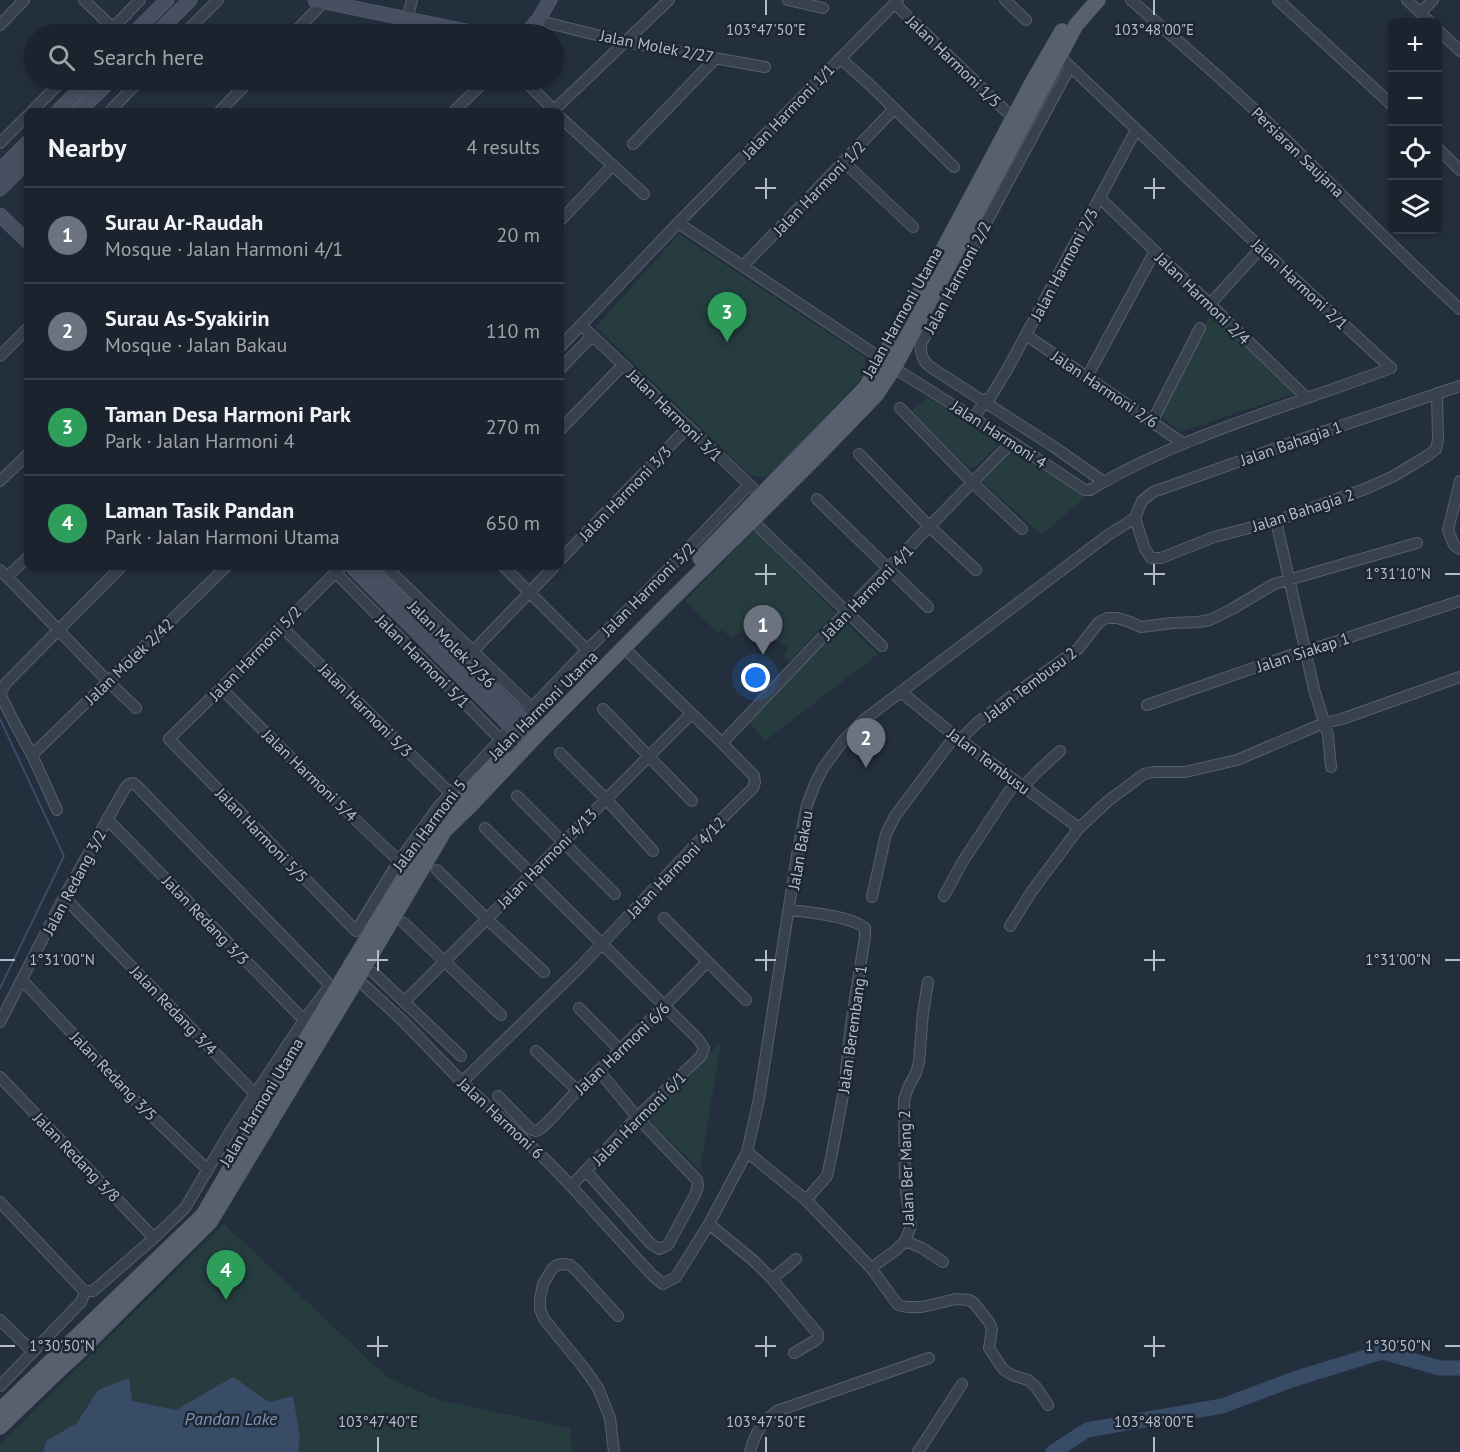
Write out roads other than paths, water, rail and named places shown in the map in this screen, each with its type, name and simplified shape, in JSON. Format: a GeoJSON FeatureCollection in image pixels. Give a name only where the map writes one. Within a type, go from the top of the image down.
{"type":"FeatureCollection","features":[{"type":"Feature","properties":{"kind":"main road","name":"Jalan Harmoni Utama"},"geometry":{"type":"LineString","coordinates":[[888,363],[923,287],[1013,118],[1060,57],[1070,19],[1086,0]]}},
{"type":"Feature","properties":{"kind":"main road","name":"Jalan Harmoni Utama"},"geometry":{"type":"LineString","coordinates":[[353,975],[437,823],[505,744],[624,648],[765,500],[888,363],[1081,18],[1098,0]]}},
{"type":"Feature","properties":{"kind":"main road","name":"Jalan Harmoni Utama"},"geometry":{"type":"LineString","coordinates":[[0,1427],[203,1215],[267,1103],[353,975],[445,830],[471,806],[526,728],[765,500]]}},
{"type":"Feature","properties":{"kind":"main road","name":"Jalan Harmoni Utama"},"geometry":{"type":"LineString","coordinates":[[0,1410],[99,1324]]}},
{"type":"Feature","properties":{"kind":"street"},"geometry":{"type":"LineString","coordinates":[[0,25],[24,0]]}},
{"type":"Feature","properties":{"kind":"street"},"geometry":{"type":"LineString","coordinates":[[84,0],[104,24]]}},
{"type":"Feature","properties":{"kind":"street"},"geometry":{"type":"LineString","coordinates":[[117,24],[140,0]]}},
{"type":"Feature","properties":{"kind":"street"},"geometry":{"type":"LineString","coordinates":[[143,24],[167,0]]}},
{"type":"Feature","properties":{"kind":"street"},"geometry":{"type":"LineString","coordinates":[[166,24],[190,0]]}},
{"type":"Feature","properties":{"kind":"street"},"geometry":{"type":"LineString","coordinates":[[194,24],[218,0]]}},
{"type":"Feature","properties":{"kind":"street"},"geometry":{"type":"LineString","coordinates":[[407,19],[412,0]]}},
{"type":"Feature","properties":{"kind":"street"},"geometry":{"type":"LineString","coordinates":[[535,24],[550,0]]}},
{"type":"Feature","properties":{"kind":"street"},"geometry":{"type":"LineString","coordinates":[[561,108],[669,0]]}},
{"type":"Feature","properties":{"kind":"street"},"geometry":{"type":"LineString","coordinates":[[788,0],[823,8]]}},
{"type":"Feature","properties":{"kind":"street"},"geometry":{"type":"LineString","coordinates":[[1005,0],[1026,20]]}},
{"type":"Feature","properties":{"kind":"street","name":"Persiaran Saujana"},"geometry":{"type":"LineString","coordinates":[[1131,0],[1275,129],[1460,309]]}},
{"type":"Feature","properties":{"kind":"street"},"geometry":{"type":"LineString","coordinates":[[1278,0],[1388,101]]}},
{"type":"Feature","properties":{"kind":"street"},"geometry":{"type":"LineString","coordinates":[[1407,0],[1426,18]]}},
{"type":"Feature","properties":{"kind":"street"},"geometry":{"type":"LineString","coordinates":[[1420,13],[1433,0]]}},
{"type":"Feature","properties":{"kind":"street"},"geometry":{"type":"LineString","coordinates":[[301,24],[319,1],[432,24]]}},
{"type":"Feature","properties":{"kind":"street","name":"Jalan Harmoni 1/1"},"geometry":{"type":"LineString","coordinates":[[564,343],[678,223],[896,2]]}},
{"type":"Feature","properties":{"kind":"street","name":"Jalan Harmoni 1/5"},"geometry":{"type":"LineString","coordinates":[[896,2],[1013,118]]}},
{"type":"Feature","properties":{"kind":"street","name":"Jalan Molek 2/27"},"geometry":{"type":"LineString","coordinates":[[548,23],[552,24]]}},
{"type":"Feature","properties":{"kind":"street","name":"Jalan Molek 2/27"},"geometry":{"type":"LineString","coordinates":[[564,27],[625,42],[765,67]]}},
{"type":"Feature","properties":{"kind":"street"},"geometry":{"type":"LineString","coordinates":[[1442,35],[1460,51]]}},
{"type":"Feature","properties":{"kind":"street","name":"Jalan Harmoni 2/1"},"geometry":{"type":"LineString","coordinates":[[1060,57],[1391,368],[1184,444],[1104,482]]}},
{"type":"Feature","properties":{"kind":"street","name":"Jalan Harmoni 2/2"},"geometry":{"type":"LineString","coordinates":[[1060,57],[921,344],[921,356],[925,362],[953,383],[987,402],[1104,482]]}},
{"type":"Feature","properties":{"kind":"street"},"geometry":{"type":"LineString","coordinates":[[633,144],[716,58]]}},
{"type":"Feature","properties":{"kind":"street"},"geometry":{"type":"LineString","coordinates":[[840,58],[954,167]]}},
{"type":"Feature","properties":{"kind":"street"},"geometry":{"type":"LineString","coordinates":[[35,108],[53,90]]}},
{"type":"Feature","properties":{"kind":"street"},"geometry":{"type":"LineString","coordinates":[[61,108],[79,90]]}},
{"type":"Feature","properties":{"kind":"street"},"geometry":{"type":"LineString","coordinates":[[82,108],[101,90]]}},
{"type":"Feature","properties":{"kind":"street"},"geometry":{"type":"LineString","coordinates":[[113,108],[130,90]]}},
{"type":"Feature","properties":{"kind":"street"},"geometry":{"type":"LineString","coordinates":[[223,108],[240,90]]}},
{"type":"Feature","properties":{"kind":"street"},"geometry":{"type":"LineString","coordinates":[[457,108],[476,90]]}},
{"type":"Feature","properties":{"kind":"street"},"geometry":{"type":"LineString","coordinates":[[534,90],[551,108]]}},
{"type":"Feature","properties":{"kind":"street","name":"Jalan Harmoni 1/2"},"geometry":{"type":"LineString","coordinates":[[743,266],[894,109]]}},
{"type":"Feature","properties":{"kind":"street"},"geometry":{"type":"LineString","coordinates":[[0,143],[24,119]]}},
{"type":"Feature","properties":{"kind":"street"},"geometry":{"type":"LineString","coordinates":[[564,121],[644,195]]}},
{"type":"Feature","properties":{"kind":"street","name":"Jalan Harmoni 2/3"},"geometry":{"type":"LineString","coordinates":[[976,419],[1008,368],[1136,130]]}},
{"type":"Feature","properties":{"kind":"street"},"geometry":{"type":"LineString","coordinates":[[0,170],[24,146]]}},
{"type":"Feature","properties":{"kind":"street"},"geometry":{"type":"LineString","coordinates":[[1442,153],[1460,170]]}},
{"type":"Feature","properties":{"kind":"street"},"geometry":{"type":"LineString","coordinates":[[844,162],[913,227]]}},
{"type":"Feature","properties":{"kind":"street"},"geometry":{"type":"LineString","coordinates":[[0,189],[24,165]]}},
{"type":"Feature","properties":{"kind":"street"},"geometry":{"type":"LineString","coordinates":[[564,217],[612,166]]}},
{"type":"Feature","properties":{"kind":"street","name":"Jalan Harmoni 2/4"},"geometry":{"type":"LineString","coordinates":[[1100,198],[1307,398]]}},
{"type":"Feature","properties":{"kind":"street"},"geometry":{"type":"LineString","coordinates":[[2,222],[24,240]]}},
{"type":"Feature","properties":{"kind":"street","name":"Jalan Harmoni 4"},"geometry":{"type":"LineString","coordinates":[[678,223],[888,363],[1086,490],[1104,482]]}},
{"type":"Feature","properties":{"kind":"street"},"geometry":{"type":"LineString","coordinates":[[1210,304],[1261,248]]}},
{"type":"Feature","properties":{"kind":"street"},"geometry":{"type":"LineString","coordinates":[[1087,377],[1155,251]]}},
{"type":"Feature","properties":{"kind":"street","name":"Jalan Harmoni 3/1"},"geometry":{"type":"LineString","coordinates":[[581,325],[765,500]]}},
{"type":"Feature","properties":{"kind":"street"},"geometry":{"type":"LineString","coordinates":[[1152,422],[1200,328]]}},
{"type":"Feature","properties":{"kind":"street"},"geometry":{"type":"LineString","coordinates":[[0,356],[24,332]]}},
{"type":"Feature","properties":{"kind":"street","name":"Jalan Harmoni 2/6"},"geometry":{"type":"LineString","coordinates":[[1026,335],[1184,444]]}},
{"type":"Feature","properties":{"kind":"street"},"geometry":{"type":"LineString","coordinates":[[564,365],[592,336]]}},
{"type":"Feature","properties":{"kind":"street"},"geometry":{"type":"LineString","coordinates":[[564,426],[623,365]]}},
{"type":"Feature","properties":{"kind":"street","name":"Jalan Bahagia 1"},"geometry":{"type":"LineString","coordinates":[[1135,518],[1142,501],[1153,492],[1460,386]]}},
{"type":"Feature","properties":{"kind":"street","name":"Jalan Bahagia 2"},"geometry":{"type":"LineString","coordinates":[[1135,518],[1151,558],[1161,558],[1214,537],[1276,521],[1365,489],[1394,476],[1436,449],[1438,440],[1437,393]]}},
{"type":"Feature","properties":{"kind":"street"},"geometry":{"type":"LineString","coordinates":[[900,408],[973,483],[1022,529]]}},
{"type":"Feature","properties":{"kind":"street","name":"Jalan Harmoni 3/3"},"geometry":{"type":"LineString","coordinates":[[564,556],[688,427]]}},
{"type":"Feature","properties":{"kind":"street","name":"Jalan Harmoni 4/1"},"geometry":{"type":"LineString","coordinates":[[722,743],[1012,442]]}},
{"type":"Feature","properties":{"kind":"street"},"geometry":{"type":"LineString","coordinates":[[859,454],[930,527],[976,570]]}},
{"type":"Feature","properties":{"kind":"street"},"geometry":{"type":"LineString","coordinates":[[0,481],[24,458]]}},
{"type":"Feature","properties":{"kind":"street"},"geometry":{"type":"LineString","coordinates":[[1460,481],[1448,530],[1454,544],[1460,549]]}},
{"type":"Feature","properties":{"kind":"street","name":"Jalan Harmoni 3/2"},"geometry":{"type":"LineString","coordinates":[[526,728],[587,650],[749,485]]}},
{"type":"Feature","properties":{"kind":"street"},"geometry":{"type":"LineString","coordinates":[[817,498],[928,607]]}},
{"type":"Feature","properties":{"kind":"street","name":"Jalan Bakau"},"geometry":{"type":"LineString","coordinates":[[647,1270],[663,1284],[676,1277],[709,1224],[747,1152],[759,1100],[797,855],[807,805],[823,768],[843,741],[865,719],[1108,535],[1135,518]]}},
{"type":"Feature","properties":{"kind":"street"},"geometry":{"type":"LineString","coordinates":[[1276,521],[1314,689],[1317,725],[1328,735],[1331,767]]}},
{"type":"Feature","properties":{"kind":"street"},"geometry":{"type":"LineString","coordinates":[[760,528],[882,646]]}},
{"type":"Feature","properties":{"kind":"street"},"geometry":{"type":"LineString","coordinates":[[1289,580],[1417,543]]}},
{"type":"Feature","properties":{"kind":"street"},"geometry":{"type":"LineString","coordinates":[[24,560],[4,574],[136,708]]}},
{"type":"Feature","properties":{"kind":"street"},"geometry":{"type":"LineString","coordinates":[[57,810],[32,755],[0,694],[6,683],[118,570]]}},
{"type":"Feature","properties":{"kind":"street","name":"Jalan Molek 2/42"},"geometry":{"type":"LineString","coordinates":[[32,755],[222,570]]}},
{"type":"Feature","properties":{"kind":"street","name":"Jalan Harmoni 5/2"},"geometry":{"type":"LineString","coordinates":[[169,739],[338,570]]}},
{"type":"Feature","properties":{"kind":"street","name":"Jalan Harmoni 5/1"},"geometry":{"type":"LineString","coordinates":[[338,570],[505,744]]}},
{"type":"Feature","properties":{"kind":"street","name":"Jalan Molek 2/36"},"geometry":{"type":"LineString","coordinates":[[355,570],[526,728]]}},
{"type":"Feature","properties":{"kind":"street","name":"Jalan Molek 2/36"},"geometry":{"type":"LineString","coordinates":[[371,570],[526,728]]}},
{"type":"Feature","properties":{"kind":"street"},"geometry":{"type":"LineString","coordinates":[[389,570],[473,651],[526,728]]}},
{"type":"Feature","properties":{"kind":"street"},"geometry":{"type":"LineString","coordinates":[[507,570],[587,650]]}},
{"type":"Feature","properties":{"kind":"street"},"geometry":{"type":"LineString","coordinates":[[473,651],[551,570]]}},
{"type":"Feature","properties":{"kind":"street","name":"Jalan Tembusu 2"},"geometry":{"type":"LineString","coordinates":[[954,739],[1078,649],[1099,622],[1107,618],[1117,618],[1141,627],[1210,620],[1268,587],[1289,580]]}},
{"type":"Feature","properties":{"kind":"street","name":"Jalan Siakap 1"},"geometry":{"type":"LineString","coordinates":[[1147,705],[1305,650],[1460,600]]}},
{"type":"Feature","properties":{"kind":"street","name":"Jalan Harmoni 5/3"},"geometry":{"type":"LineString","coordinates":[[282,627],[450,793]]}},
{"type":"Feature","properties":{"kind":"street","name":"Jalan Harmoni 4/12"},"geometry":{"type":"LineString","coordinates":[[462,1082],[603,943],[696,844],[753,788],[754,776],[624,648]]}},
{"type":"Feature","properties":{"kind":"street"},"geometry":{"type":"LineString","coordinates":[[1010,926],[1032,891],[1075,832],[1108,801],[1144,774],[1185,772],[1224,764],[1298,735],[1317,725],[1342,719],[1460,677]]}},
{"type":"Feature","properties":{"kind":"street","name":"Jalan Harmoni 5/4"},"geometry":{"type":"LineString","coordinates":[[221,688],[399,861]]}},
{"type":"Feature","properties":{"kind":"street","name":"Jalan Tembusu"},"geometry":{"type":"LineString","coordinates":[[901,692],[954,739],[1075,832]]}},
{"type":"Feature","properties":{"kind":"street"},"geometry":{"type":"LineString","coordinates":[[603,709],[692,801]]}},
{"type":"Feature","properties":{"kind":"street","name":"Jalan Harmoni 4/13"},"geometry":{"type":"LineString","coordinates":[[404,1002],[691,714]]}},
{"type":"Feature","properties":{"kind":"street","name":"Jalan Harmoni 5/5"},"geometry":{"type":"LineString","coordinates":[[169,739],[356,931]]}},
{"type":"Feature","properties":{"kind":"street"},"geometry":{"type":"LineString","coordinates":[[872,897],[886,834],[895,816],[954,739]]}},
{"type":"Feature","properties":{"kind":"street","name":"Jalan Harmoni 5"},"geometry":{"type":"LineString","coordinates":[[356,931],[423,826],[450,793],[505,744]]}},
{"type":"Feature","properties":{"kind":"street"},"geometry":{"type":"LineString","coordinates":[[944,896],[963,861],[1016,785],[1037,772],[1060,751]]}},
{"type":"Feature","properties":{"kind":"street"},"geometry":{"type":"LineString","coordinates":[[560,753],[606,799],[652,851]]}},
{"type":"Feature","properties":{"kind":"street","name":"Jalan Redang 3/2"},"geometry":{"type":"LineString","coordinates":[[0,1022],[107,819],[125,788],[133,783],[329,985],[304,1020]]}},
{"type":"Feature","properties":{"kind":"street"},"geometry":{"type":"LineString","coordinates":[[517,796],[615,894]]}},
{"type":"Feature","properties":{"kind":"street","name":"Jalan Redang 3/3"},"geometry":{"type":"LineString","coordinates":[[107,819],[304,1020]]}},
{"type":"Feature","properties":{"kind":"street"},"geometry":{"type":"LineString","coordinates":[[485,828],[664,1006]]}},
{"type":"Feature","properties":{"kind":"street"},"geometry":{"type":"LineString","coordinates":[[437,870],[544,972]]}},
{"type":"Feature","properties":{"kind":"street","name":"Jalan Redang 3/4"},"geometry":{"type":"LineString","coordinates":[[64,897],[267,1103]]}},
{"type":"Feature","properties":{"kind":"street","name":"Jalan Berembang 1"},"geometry":{"type":"LineString","coordinates":[[790,908],[857,923],[865,928],[844,1090],[831,1158],[827,1176],[806,1200]]}},
{"type":"Feature","properties":{"kind":"street"},"geometry":{"type":"LineString","coordinates":[[664,918],[746,1000]]}},
{"type":"Feature","properties":{"kind":"street"},"geometry":{"type":"LineString","coordinates":[[404,923],[501,1015]]}},
{"type":"Feature","properties":{"kind":"street","name":"Jalan Harmoni 6/6"},"geometry":{"type":"LineString","coordinates":[[498,1096],[530,1129],[536,1131],[541,1129],[707,963]]}},
{"type":"Feature","properties":{"kind":"street"},"geometry":{"type":"LineString","coordinates":[[374,973],[460,1056]]}},
{"type":"Feature","properties":{"kind":"street","name":"Jalan Harmoni 6"},"geometry":{"type":"LineString","coordinates":[[353,975],[402,1020],[462,1082],[537,1151],[647,1270]]}},
{"type":"Feature","properties":{"kind":"street","name":"Jalan Redang 3/5"},"geometry":{"type":"LineString","coordinates":[[22,980],[134,1099],[208,1170]]}},
{"type":"Feature","properties":{"kind":"street","name":"Jalan Ber Mang 2"},"geometry":{"type":"LineString","coordinates":[[866,1263],[896,1250],[905,1241],[911,1226],[905,1185],[904,1100],[916,1073],[928,982]]}},
{"type":"Feature","properties":{"kind":"street","name":"Jalan Harmoni 6/1"},"geometry":{"type":"LineString","coordinates":[[571,1186],[637,1117],[701,1056],[704,1047],[664,1006]]}},
{"type":"Feature","properties":{"kind":"street"},"geometry":{"type":"LineString","coordinates":[[579,1008],[620,1050]]}},
{"type":"Feature","properties":{"kind":"street"},"geometry":{"type":"LineString","coordinates":[[0,1386],[86,1295],[154,1238],[184,1208],[230,1132],[267,1103],[304,1020]]}},
{"type":"Feature","properties":{"kind":"street"},"geometry":{"type":"LineString","coordinates":[[536,1051],[578,1091]]}},
{"type":"Feature","properties":{"kind":"street"},"geometry":{"type":"LineString","coordinates":[[586,1171],[626,1217],[658,1249],[668,1245],[698,1186],[697,1180],[637,1117],[599,1071]]}},
{"type":"Feature","properties":{"kind":"street","name":"Jalan Redang 3/8"},"geometry":{"type":"LineString","coordinates":[[0,1077],[154,1238]]}},
{"type":"Feature","properties":{"kind":"street"},"geometry":{"type":"LineString","coordinates":[[747,1152],[806,1200],[866,1263],[898,1305],[907,1308],[956,1299],[969,1300],[974,1303],[989,1322],[992,1329],[989,1348],[1003,1369],[1012,1375],[1028,1380],[1036,1387],[1048,1405]]}},
{"type":"Feature","properties":{"kind":"street"},"geometry":{"type":"LineString","coordinates":[[0,1202],[86,1295],[112,1311]]}},
{"type":"Feature","properties":{"kind":"street"},"geometry":{"type":"LineString","coordinates":[[709,1224],[772,1279],[818,1334],[816,1340],[794,1353]]}},
{"type":"Feature","properties":{"kind":"street"},"geometry":{"type":"LineString","coordinates":[[905,1241],[922,1248],[943,1262]]}},
{"type":"Feature","properties":{"kind":"street"},"geometry":{"type":"LineString","coordinates":[[772,1279],[796,1259]]}},
{"type":"Feature","properties":{"kind":"street"},"geometry":{"type":"LineString","coordinates":[[614,1452],[610,1418],[598,1388],[544,1319],[540,1309],[543,1284],[557,1265],[570,1265],[618,1316]]}},
{"type":"Feature","properties":{"kind":"street"},"geometry":{"type":"LineString","coordinates":[[86,1295],[99,1324]]}},
{"type":"Feature","properties":{"kind":"street"},"geometry":{"type":"LineString","coordinates":[[0,1320],[33,1352]]}},
{"type":"Feature","properties":{"kind":"street"},"geometry":{"type":"LineString","coordinates":[[750,1452],[753,1439],[764,1422],[777,1411],[929,1358]]}},
{"type":"Feature","properties":{"kind":"street"},"geometry":{"type":"LineString","coordinates":[[918,1452],[962,1384]]}},
{"type":"Feature","properties":{"kind":"water","name":"Pandan Lake"},"geometry":{"type":"Polygon","coordinates":[[[233,1377],[269,1402],[293,1396],[300,1437],[298,1452],[43,1452],[46,1441],[77,1423],[98,1390],[129,1378],[132,1401],[176,1410],[233,1377]]]}},
{"type":"Feature","properties":{"kind":"waterway"},"geometry":{"type":"LineString","coordinates":[[0,719],[64,856],[0,988]]}},
{"type":"Feature","properties":{"kind":"waterway"},"geometry":{"type":"LineString","coordinates":[[1053,1452],[1087,1430],[1222,1406],[1294,1379],[1382,1352],[1440,1368],[1460,1368]]}},
{"type":"Feature","properties":{"kind":"place","name":"Taman Desa Harmoni Park"},"geometry":{"type":"Point","coordinates":[727,342]}},
{"type":"Feature","properties":{"kind":"place","name":"Surau Ar-Raudah"},"geometry":{"type":"Point","coordinates":[763,655]}},
{"type":"Feature","properties":{"kind":"place","name":"Surau As-Syakirin"},"geometry":{"type":"Point","coordinates":[866,768]}},
{"type":"Feature","properties":{"kind":"place","name":"Laman Tasik Pandan"},"geometry":{"type":"Point","coordinates":[226,1300]}}]}
